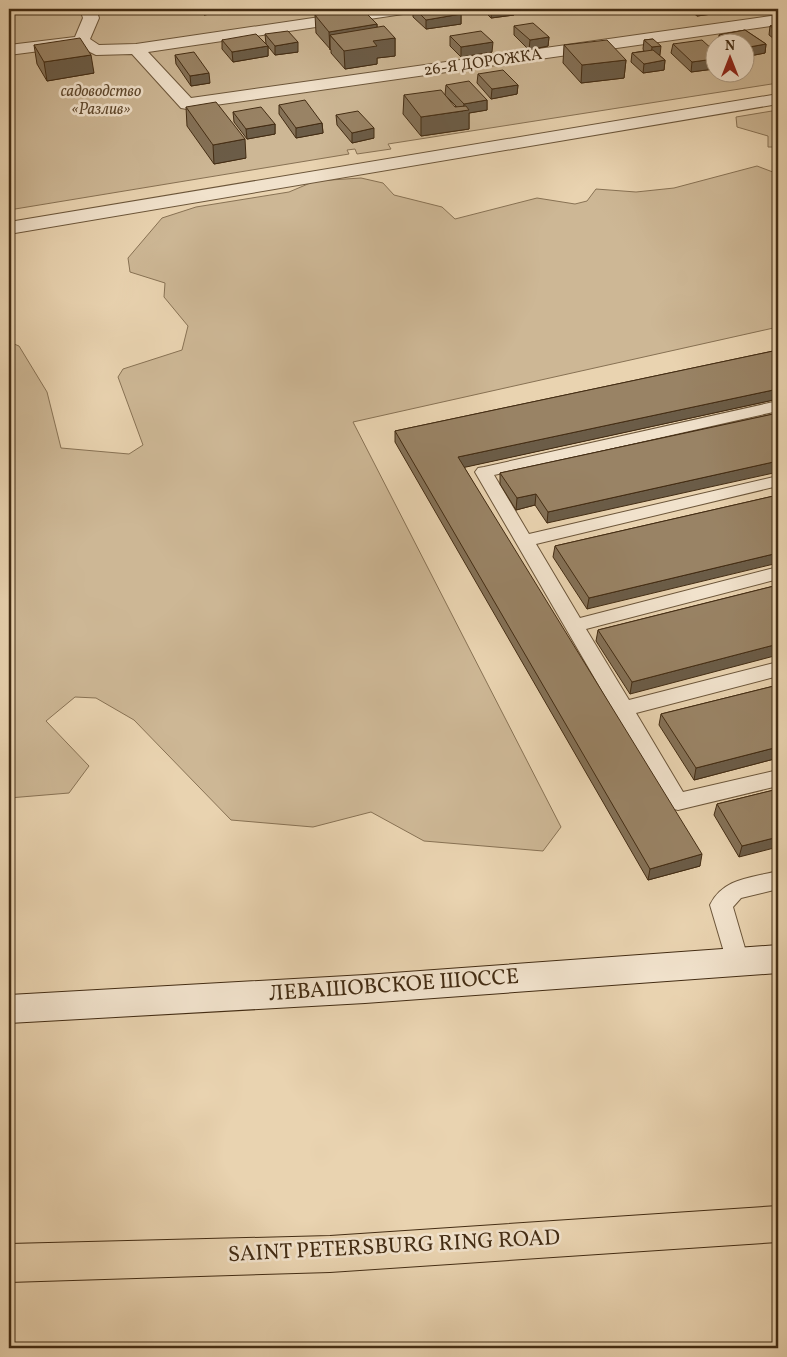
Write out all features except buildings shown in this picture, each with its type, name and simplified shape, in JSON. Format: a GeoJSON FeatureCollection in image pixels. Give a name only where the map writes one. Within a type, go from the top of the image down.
{"type":"FeatureCollection","features":[{"type":"Feature","properties":{"kind":"highway","name":"SAINT PETERSBURG RING ROAD"},"geometry":{"type":"LineString","coordinates":[[9,1262],[330,1254],[778,1224]]}},
{"type":"Feature","properties":{"kind":"street"},"geometry":{"type":"LineString","coordinates":[[81,41],[92,18],[88,9]]}},
{"type":"Feature","properties":{"kind":"street"},"geometry":{"type":"LineString","coordinates":[[9,50],[81,41],[96,50],[136,49],[403,9]]}},
{"type":"Feature","properties":{"kind":"street","name":"26-Я ДОРОЖКА"},"geometry":{"type":"LineString","coordinates":[[136,49],[187,104],[778,20]]}},
{"type":"Feature","properties":{"kind":"street"},"geometry":{"type":"LineString","coordinates":[[9,228],[778,99]]}},
{"type":"Feature","properties":{"kind":"street","name":"ЛЕВАШОВСКОЕ ШОССЕ"},"geometry":{"type":"LineString","coordinates":[[9,1009],[365,989],[778,959]]}},
{"type":"Feature","properties":{"kind":"lane"},"geometry":{"type":"LineString","coordinates":[[778,406],[484,472],[678,802],[778,778]]}},
{"type":"Feature","properties":{"kind":"lane"},"geometry":{"type":"LineString","coordinates":[[524,541],[778,481]]}},
{"type":"Feature","properties":{"kind":"lane"},"geometry":{"type":"LineString","coordinates":[[574,626],[778,573]]}},
{"type":"Feature","properties":{"kind":"lane"},"geometry":{"type":"LineString","coordinates":[[623,709],[778,669]]}},
{"type":"Feature","properties":{"kind":"lane"},"geometry":{"type":"LineString","coordinates":[[737,962],[721,905],[734,891],[778,880]]}},
{"type":"Feature","properties":{"kind":"green space","name":"садоводство «Разлив»"},"geometry":{"type":"Polygon","coordinates":[[[9,9],[778,9],[778,83],[388,144],[391,149],[357,154],[355,149],[347,150],[349,154],[9,210],[9,9]]]}},
{"type":"Feature","properties":{"kind":"green space"},"geometry":{"type":"Polygon","coordinates":[[[778,110],[778,147],[768,147],[768,136],[737,127],[736,117],[778,110]]]}},
{"type":"Feature","properties":{"kind":"green space"},"geometry":{"type":"Polygon","coordinates":[[[757,166],[778,174],[778,327],[353,422],[561,827],[543,851],[424,841],[371,812],[313,827],[231,820],[134,720],[96,698],[75,697],[46,721],[89,766],[69,793],[9,798],[9,342],[19,346],[47,392],[61,448],[129,454],[143,445],[118,377],[123,369],[182,350],[188,326],[164,297],[165,283],[130,272],[128,258],[162,218],[196,207],[289,192],[315,181],[361,178],[383,183],[394,195],[442,207],[455,219],[537,198],[575,204],[587,201],[596,189],[636,192],[674,188],[757,166]]]}}]}
